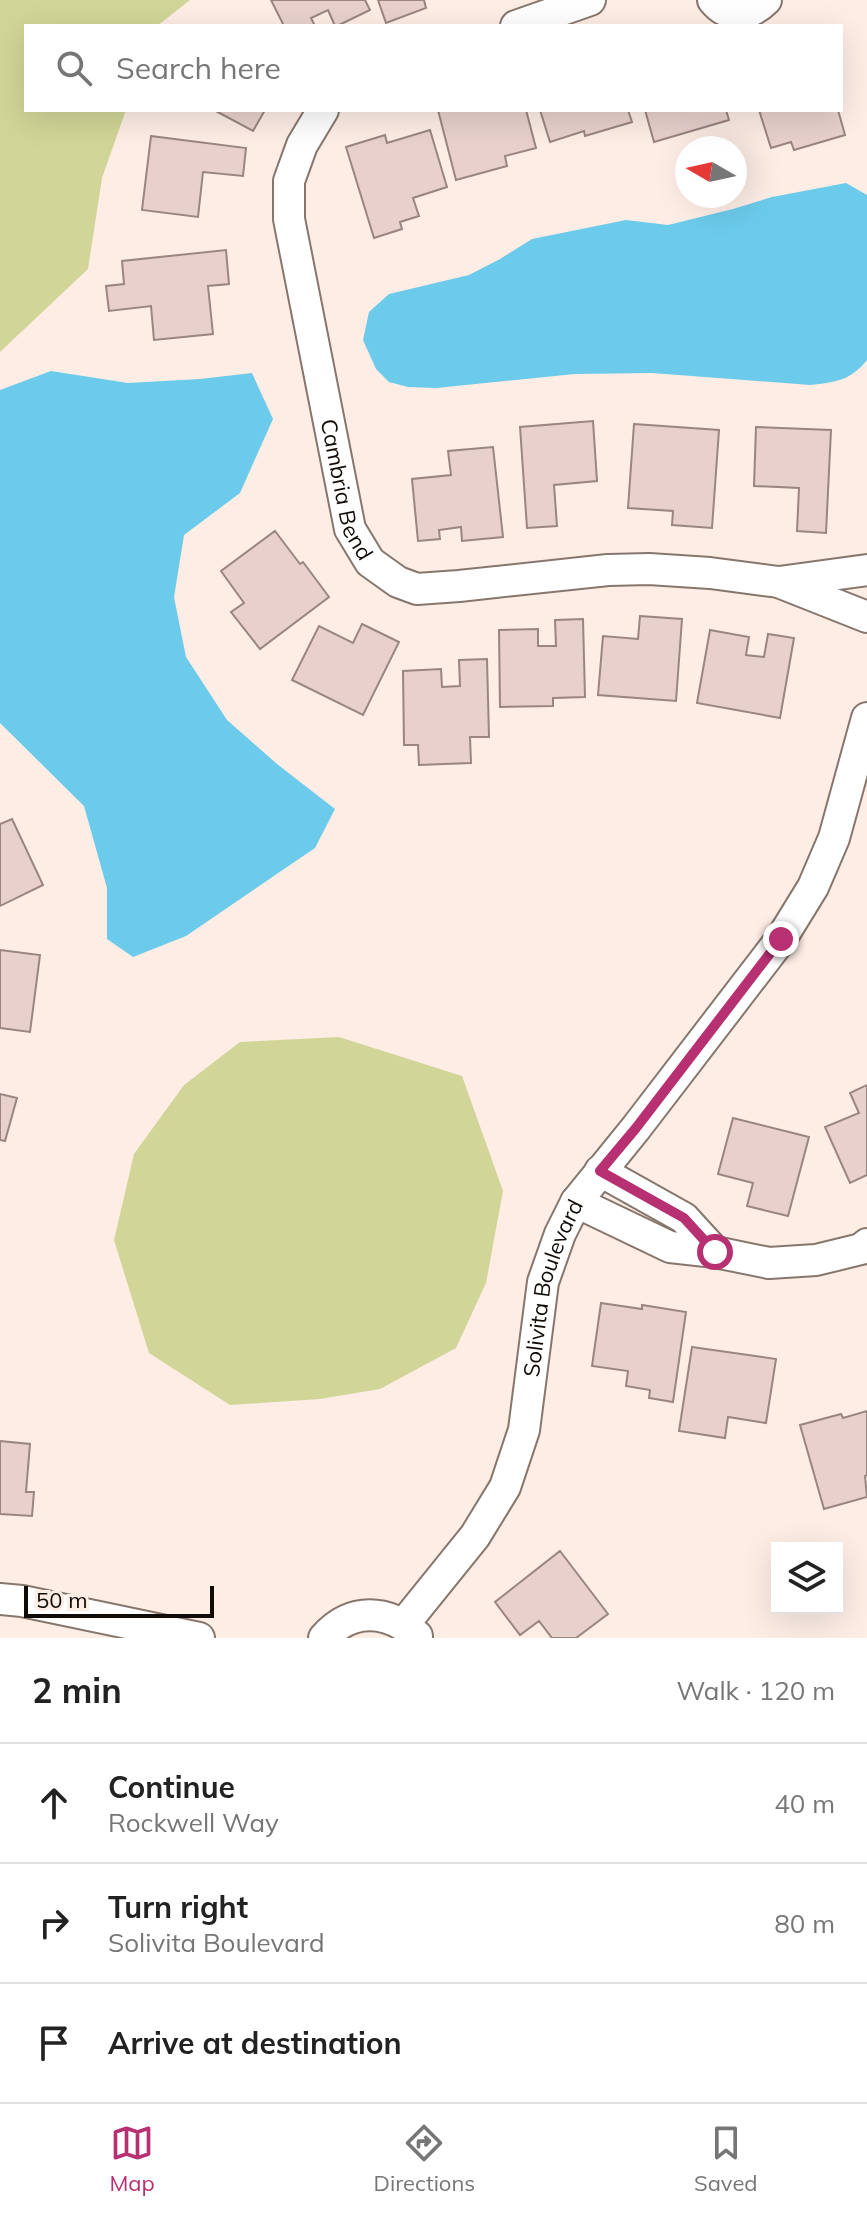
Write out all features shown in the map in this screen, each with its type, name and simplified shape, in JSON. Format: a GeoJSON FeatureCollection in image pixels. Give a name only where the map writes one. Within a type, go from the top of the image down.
{"type":"FeatureCollection","features":[{"type":"Feature","properties":{"kind":"street"},"geometry":{"type":"LineString","coordinates":[[522,24],[590,0]]}},
{"type":"Feature","properties":{"kind":"street"},"geometry":{"type":"LineString","coordinates":[[713,0],[726,11],[738,14],[749,12],[766,0]]}},
{"type":"Feature","properties":{"kind":"street","name":"Cambria Bend"},"geometry":{"type":"LineString","coordinates":[[322,112],[302,145],[289,181],[289,219],[350,529],[370,562],[398,582],[417,589],[608,570],[710,573],[779,582],[867,570]]}},
{"type":"Feature","properties":{"kind":"street"},"geometry":{"type":"LineString","coordinates":[[779,582],[867,617]]}},
{"type":"Feature","properties":{"kind":"street","name":"Solivita Boulevard"},"geometry":{"type":"LineString","coordinates":[[412,1631],[505,1487],[524,1430],[543,1282],[560,1234],[576,1202],[781,939],[813,887],[834,838],[867,718]]}},
{"type":"Feature","properties":{"kind":"street"},"geometry":{"type":"LineString","coordinates":[[600,1171],[684,1218],[715,1252]]}},
{"type":"Feature","properties":{"kind":"street"},"geometry":{"type":"LineString","coordinates":[[576,1202],[670,1247],[769,1263],[816,1260],[861,1249],[867,1244]]}},
{"type":"Feature","properties":{"kind":"street"},"geometry":{"type":"LineString","coordinates":[[0,1599],[199,1638]]}},
{"type":"Feature","properties":{"kind":"street"},"geometry":{"type":"LineString","coordinates":[[324,1638],[343,1622],[362,1615],[384,1616],[412,1631]]}},
{"type":"Feature","properties":{"kind":"green space"},"geometry":{"type":"Polygon","coordinates":[[[0,0],[190,0],[160,24],[24,24],[24,112],[125,112],[102,178],[88,269],[0,352],[0,0]]]}},
{"type":"Feature","properties":{"kind":"green space"},"geometry":{"type":"Polygon","coordinates":[[[339,1037],[462,1076],[503,1191],[486,1283],[456,1348],[380,1389],[320,1399],[230,1405],[149,1353],[114,1240],[134,1154],[184,1085],[240,1042],[339,1037]]]}},
{"type":"Feature","properties":{"kind":"water"},"geometry":{"type":"Polygon","coordinates":[[[846,183],[867,195],[867,360],[842,379],[810,385],[652,373],[575,374],[436,388],[408,387],[389,382],[376,369],[363,340],[369,312],[389,294],[469,275],[532,239],[626,220],[668,225],[747,208],[747,205],[846,183]]]}},
{"type":"Feature","properties":{"kind":"water"},"geometry":{"type":"Polygon","coordinates":[[[51,371],[128,383],[252,373],[273,419],[240,493],[184,535],[174,597],[186,657],[227,720],[335,809],[315,848],[186,936],[133,957],[107,939],[107,888],[84,806],[0,723],[0,390],[51,371]]]}},
{"type":"Feature","properties":{"kind":"building"},"geometry":{"type":"Polygon","coordinates":[[[271,0],[365,0],[370,10],[341,24],[334,24],[328,10],[311,18],[314,24],[283,24],[271,0]]]}},
{"type":"Feature","properties":{"kind":"building"},"geometry":{"type":"Polygon","coordinates":[[[378,0],[424,0],[426,8],[386,23],[378,0]]]}},
{"type":"Feature","properties":{"kind":"building"},"geometry":{"type":"Polygon","coordinates":[[[218,112],[264,112],[253,131],[218,112]]]}},
{"type":"Feature","properties":{"kind":"building"},"geometry":{"type":"Polygon","coordinates":[[[439,112],[527,112],[536,148],[505,156],[507,166],[456,180],[439,112]]]}},
{"type":"Feature","properties":{"kind":"building"},"geometry":{"type":"Polygon","coordinates":[[[541,112],[629,112],[632,122],[585,136],[584,131],[550,142],[541,112]]]}},
{"type":"Feature","properties":{"kind":"building"},"geometry":{"type":"Polygon","coordinates":[[[646,112],[727,112],[729,120],[654,142],[646,112]]]}},
{"type":"Feature","properties":{"kind":"building"},"geometry":{"type":"Polygon","coordinates":[[[760,112],[839,112],[845,135],[794,150],[791,142],[771,148],[760,112]]]}},
{"type":"Feature","properties":{"kind":"building"},"geometry":{"type":"Polygon","coordinates":[[[430,130],[447,187],[413,198],[419,216],[400,222],[402,229],[374,238],[346,147],[385,135],[387,143],[430,130]]]}},
{"type":"Feature","properties":{"kind":"building"},"geometry":{"type":"Polygon","coordinates":[[[151,136],[246,148],[243,176],[203,172],[198,217],[142,210],[151,136]]]}},
{"type":"Feature","properties":{"kind":"building"},"geometry":{"type":"Polygon","coordinates":[[[226,250],[229,284],[208,286],[213,334],[154,340],[151,306],[109,311],[106,286],[124,284],[122,261],[226,250]]]}},
{"type":"Feature","properties":{"kind":"building"},"geometry":{"type":"Polygon","coordinates":[[[593,421],[597,481],[554,485],[557,526],[527,528],[520,427],[593,421]]]}},
{"type":"Feature","properties":{"kind":"building"},"geometry":{"type":"Polygon","coordinates":[[[634,424],[719,430],[712,528],[672,525],[673,511],[628,508],[634,424]]]}},
{"type":"Feature","properties":{"kind":"building"},"geometry":{"type":"Polygon","coordinates":[[[756,427],[831,430],[826,533],[797,531],[799,488],[754,486],[756,427]]]}},
{"type":"Feature","properties":{"kind":"building"},"geometry":{"type":"Polygon","coordinates":[[[493,447],[503,537],[462,541],[461,527],[439,530],[440,539],[418,541],[412,479],[451,475],[448,451],[493,447]]]}},
{"type":"Feature","properties":{"kind":"building"},"geometry":{"type":"Polygon","coordinates":[[[275,531],[329,597],[260,649],[231,612],[244,603],[221,571],[275,531]]]}},
{"type":"Feature","properties":{"kind":"building"},"geometry":{"type":"Polygon","coordinates":[[[640,616],[682,619],[676,701],[598,695],[603,636],[638,639],[640,616]]]}},
{"type":"Feature","properties":{"kind":"building"},"geometry":{"type":"Polygon","coordinates":[[[583,619],[585,697],[553,698],[553,706],[500,707],[499,630],[538,629],[538,646],[556,646],[555,620],[583,619]]]}},
{"type":"Feature","properties":{"kind":"building"},"geometry":{"type":"Polygon","coordinates":[[[362,624],[399,642],[363,715],[292,680],[319,626],[353,643],[362,624]]]}},
{"type":"Feature","properties":{"kind":"building"},"geometry":{"type":"Polygon","coordinates":[[[710,630],[749,637],[746,655],[764,657],[768,634],[794,638],[780,718],[697,703],[710,630]]]}},
{"type":"Feature","properties":{"kind":"building"},"geometry":{"type":"Polygon","coordinates":[[[487,659],[489,737],[470,737],[471,763],[419,765],[418,745],[404,745],[403,671],[441,669],[442,687],[460,686],[459,660],[487,659]]]}},
{"type":"Feature","properties":{"kind":"building"},"geometry":{"type":"Polygon","coordinates":[[[12,819],[43,885],[0,906],[0,824],[12,819]]]}},
{"type":"Feature","properties":{"kind":"building"},"geometry":{"type":"Polygon","coordinates":[[[0,950],[40,955],[30,1032],[0,1028],[0,950]]]}},
{"type":"Feature","properties":{"kind":"building"},"geometry":{"type":"Polygon","coordinates":[[[867,1085],[867,1175],[850,1183],[825,1127],[859,1113],[850,1093],[867,1085]]]}},
{"type":"Feature","properties":{"kind":"building"},"geometry":{"type":"Polygon","coordinates":[[[0,1094],[17,1098],[5,1141],[0,1140],[0,1094]]]}},
{"type":"Feature","properties":{"kind":"building"},"geometry":{"type":"Polygon","coordinates":[[[733,1118],[809,1137],[788,1216],[747,1206],[753,1183],[718,1174],[733,1118]]]}},
{"type":"Feature","properties":{"kind":"building"},"geometry":{"type":"Polygon","coordinates":[[[601,1303],[686,1312],[673,1402],[649,1398],[650,1390],[626,1386],[628,1371],[592,1366],[601,1303]]]}},
{"type":"Feature","properties":{"kind":"building"},"geometry":{"type":"Polygon","coordinates":[[[692,1347],[776,1359],[766,1423],[728,1417],[725,1438],[679,1431],[692,1347]]]}},
{"type":"Feature","properties":{"kind":"building"},"geometry":{"type":"Polygon","coordinates":[[[867,1411],[867,1497],[824,1509],[800,1425],[867,1411]]]}},
{"type":"Feature","properties":{"kind":"building"},"geometry":{"type":"Polygon","coordinates":[[[0,1441],[30,1444],[26,1492],[34,1492],[32,1516],[0,1514],[0,1441]]]}},
{"type":"Feature","properties":{"kind":"building"},"geometry":{"type":"Polygon","coordinates":[[[560,1551],[608,1614],[576,1638],[552,1638],[539,1621],[520,1635],[495,1602],[560,1551]]]}},
{"type":"Feature","properties":{"kind":"route"},"geometry":{"type":"LineString","coordinates":[[715,1252],[684,1218],[600,1171],[781,939]]}}]}
